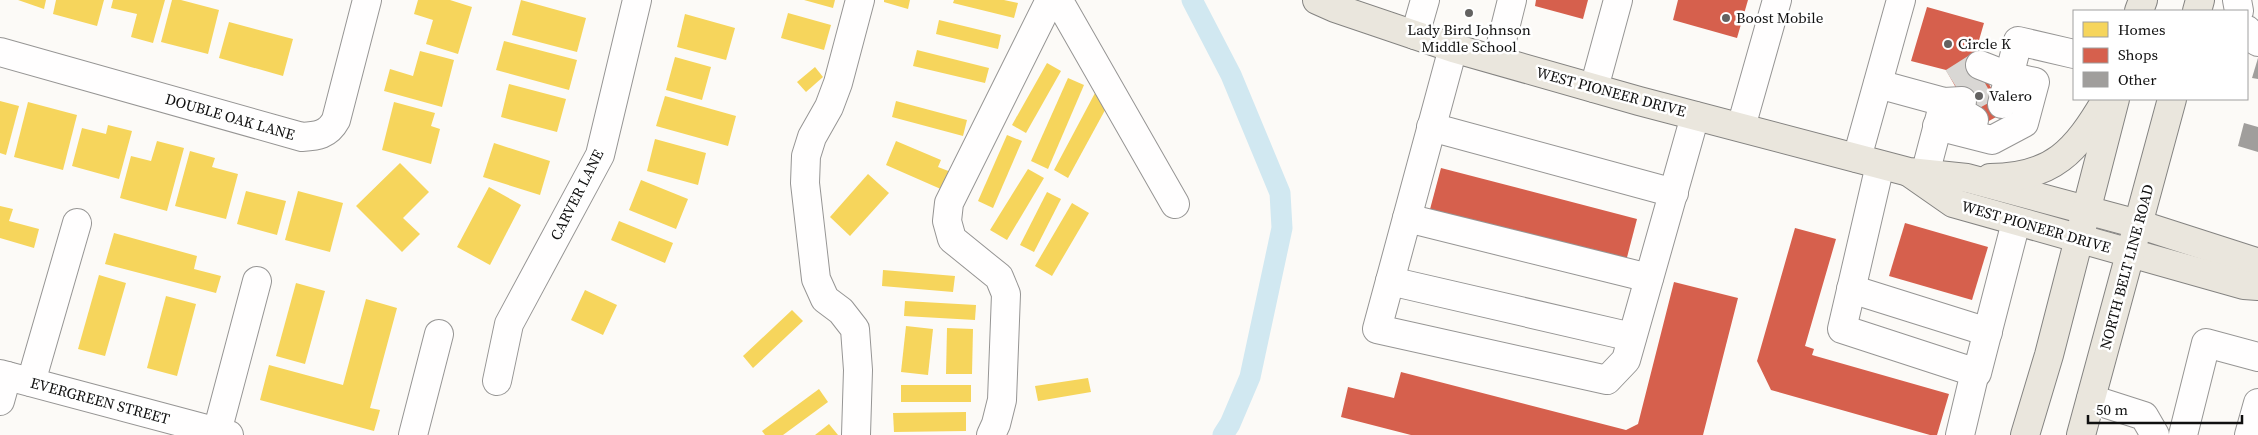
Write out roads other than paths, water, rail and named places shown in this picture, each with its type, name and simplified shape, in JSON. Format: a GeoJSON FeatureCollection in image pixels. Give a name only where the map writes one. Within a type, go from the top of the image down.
{"type":"FeatureCollection","features":[{"type":"Feature","properties":{"kind":"main road","name":"WEST PIONEER DRIVE"},"geometry":{"type":"LineString","coordinates":[[1318,0],[1335,8],[1453,48],[1594,88],[1917,173],[1967,178],[2138,224],[2258,264]]}},
{"type":"Feature","properties":{"kind":"main road"},"geometry":{"type":"LineString","coordinates":[[1967,178],[2013,178],[2038,171],[2051,164],[2062,157],[2083,138],[2106,100]]}},
{"type":"Feature","properties":{"kind":"main road"},"geometry":{"type":"LineString","coordinates":[[2025,435],[2088,212],[2115,100]]}},
{"type":"Feature","properties":{"kind":"main road","name":"NORTH BELT LINE ROAD"},"geometry":{"type":"LineString","coordinates":[[2081,435],[2172,100]]}},
{"type":"Feature","properties":{"kind":"main road","name":"WEST PIONEER DRIVE"},"geometry":{"type":"LineString","coordinates":[[1917,173],[1953,203],[2244,286],[2258,286]]}},
{"type":"Feature","properties":{"kind":"street","name":"DOUBLE OAK LANE"},"geometry":{"type":"LineString","coordinates":[[0,52],[302,137],[317,136],[332,127],[336,120],[367,0]]}},
{"type":"Feature","properties":{"kind":"street","name":"CARVER LANE"},"geometry":{"type":"LineString","coordinates":[[497,381],[509,324],[600,155],[637,0]]}},
{"type":"Feature","properties":{"kind":"street"},"geometry":{"type":"LineString","coordinates":[[856,435],[858,370],[855,329],[842,311],[825,299],[816,279],[804,183],[806,156],[812,137],[829,107],[838,84],[860,0]]}},
{"type":"Feature","properties":{"kind":"street"},"geometry":{"type":"LineString","coordinates":[[991,435],[1002,400],[1006,294],[999,277],[952,239],[947,221],[949,203],[1050,0],[1063,8],[1175,204]]}},
{"type":"Feature","properties":{"kind":"street"},"geometry":{"type":"LineString","coordinates":[[1415,35],[1425,0]]}},
{"type":"Feature","properties":{"kind":"street"},"geometry":{"type":"LineString","coordinates":[[1496,60],[1512,0]]}},
{"type":"Feature","properties":{"kind":"street"},"geometry":{"type":"LineString","coordinates":[[1594,88],[1618,0]]}},
{"type":"Feature","properties":{"kind":"street"},"geometry":{"type":"LineString","coordinates":[[1741,127],[1777,0]]}},
{"type":"Feature","properties":{"kind":"street"},"geometry":{"type":"LineString","coordinates":[[1901,0],[1878,84],[1851,289],[1842,329],[1975,372]]}},
{"type":"Feature","properties":{"kind":"street"},"geometry":{"type":"LineString","coordinates":[[2248,32],[2253,39],[2258,42]]}},
{"type":"Feature","properties":{"kind":"street"},"geometry":{"type":"LineString","coordinates":[[1878,84],[1954,106],[1992,140],[2024,123],[2034,82],[1995,83],[2018,41],[2073,54]]}},
{"type":"Feature","properties":{"kind":"street"},"geometry":{"type":"LineString","coordinates":[[1453,48],[1377,329],[1607,380],[1626,360],[1695,116]]}},
{"type":"Feature","properties":{"kind":"street"},"geometry":{"type":"LineString","coordinates":[[1917,173],[1954,106]]}},
{"type":"Feature","properties":{"kind":"street"},"geometry":{"type":"LineString","coordinates":[[1431,126],[1674,193]]}},
{"type":"Feature","properties":{"kind":"street"},"geometry":{"type":"LineString","coordinates":[[1407,218],[1649,278]]}},
{"type":"Feature","properties":{"kind":"street"},"geometry":{"type":"LineString","coordinates":[[1960,435],[1975,372],[1977,373],[2016,222]]}},
{"type":"Feature","properties":{"kind":"street"},"geometry":{"type":"LineString","coordinates":[[10,383],[78,223]]}},
{"type":"Feature","properties":{"kind":"street"},"geometry":{"type":"LineString","coordinates":[[1390,281],[1632,337]]}},
{"type":"Feature","properties":{"kind":"street"},"geometry":{"type":"LineString","coordinates":[[223,433],[258,282]]}},
{"type":"Feature","properties":{"kind":"street"},"geometry":{"type":"LineString","coordinates":[[1851,289],[1988,332]]}},
{"type":"Feature","properties":{"kind":"street"},"geometry":{"type":"LineString","coordinates":[[412,435],[439,334]]}},
{"type":"Feature","properties":{"kind":"street"},"geometry":{"type":"LineString","coordinates":[[2183,435],[2206,343],[2258,357]]}},
{"type":"Feature","properties":{"kind":"street","name":"EVERGREEN STREET"},"geometry":{"type":"LineString","coordinates":[[10,383],[223,433]]}},
{"type":"Feature","properties":{"kind":"street"},"geometry":{"type":"LineString","coordinates":[[2091,399],[2144,416],[2155,435]]}},
{"type":"Feature","properties":{"kind":"street"},"geometry":{"type":"LineString","coordinates":[[2249,435],[2258,403]]}},
{"type":"Feature","properties":{"kind":"waterway"},"geometry":{"type":"LineString","coordinates":[[1192,0],[1231,75],[1280,193],[1282,228],[1250,377],[1230,424],[1223,435]]}},
{"type":"Feature","properties":{"kind":"tunnel"},"geometry":{"type":"LineString","coordinates":[[1953,82],[1980,65]]}},
{"type":"Feature","properties":{"kind":"tunnel"},"geometry":{"type":"LineString","coordinates":[[1963,101],[1990,86]]}},
{"type":"Feature","properties":{"kind":"place","name":"Lady Bird Johnson Middle School"},"geometry":{"type":"Point","coordinates":[1469,13]}},
{"type":"Feature","properties":{"kind":"place","name":"Boost Mobile"},"geometry":{"type":"Point","coordinates":[1726,18]}},
{"type":"Feature","properties":{"kind":"place","name":"Circle K"},"geometry":{"type":"Point","coordinates":[1948,44]}},
{"type":"Feature","properties":{"kind":"place","name":"Valero"},"geometry":{"type":"Point","coordinates":[1979,96]}}]}
